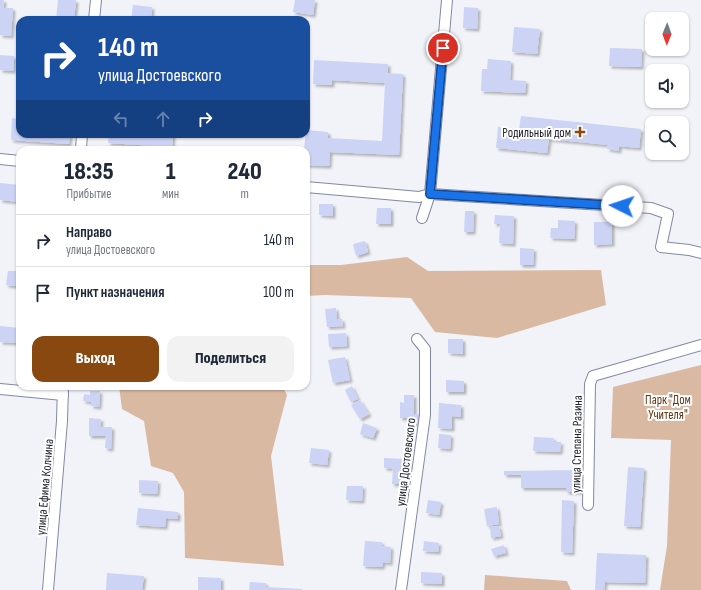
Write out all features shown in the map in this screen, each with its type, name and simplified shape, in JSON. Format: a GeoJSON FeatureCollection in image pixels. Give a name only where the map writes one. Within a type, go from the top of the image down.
{"type":"FeatureCollection","features":[{"type":"Feature","properties":{"kind":"street"},"geometry":{"type":"LineString","coordinates":[[94,16],[96,0]]}},
{"type":"Feature","properties":{"kind":"street"},"geometry":{"type":"LineString","coordinates":[[422,218],[430,194],[447,0]]}},
{"type":"Feature","properties":{"kind":"street"},"geometry":{"type":"LineString","coordinates":[[0,159],[16,161]]}},
{"type":"Feature","properties":{"kind":"street"},"geometry":{"type":"LineString","coordinates":[[310,187],[419,197],[430,194],[651,208],[668,214],[661,247],[701,253]]}},
{"type":"Feature","properties":{"kind":"street","name":"улица Достоевского"},"geometry":{"type":"LineString","coordinates":[[401,590],[425,415],[425,349],[417,339]]}},
{"type":"Feature","properties":{"kind":"street","name":"улица Степана Разина"},"geometry":{"type":"LineString","coordinates":[[588,505],[590,384],[593,376],[701,345]]}},
{"type":"Feature","properties":{"kind":"street"},"geometry":{"type":"LineString","coordinates":[[0,389],[16,389]]}},
{"type":"Feature","properties":{"kind":"street","name":"улица Ефима Колчина"},"geometry":{"type":"LineString","coordinates":[[48,590],[62,421],[63,390]]}},
{"type":"Feature","properties":{"kind":"green space"},"geometry":{"type":"Polygon","coordinates":[[[407,257],[428,271],[601,270],[606,305],[497,338],[435,332],[411,298],[310,296],[310,265],[341,265],[407,257]]]}},
{"type":"Feature","properties":{"kind":"green space","name":"Парк \"Дом Учителя\""},"geometry":{"type":"Polygon","coordinates":[[[701,365],[701,590],[660,590],[667,546],[671,440],[611,438],[613,387],[701,365]]]}},
{"type":"Feature","properties":{"kind":"green space"},"geometry":{"type":"Polygon","coordinates":[[[120,390],[284,390],[287,395],[271,456],[284,566],[185,558],[184,492],[173,473],[151,466],[144,421],[122,409],[120,390]]]}},
{"type":"Feature","properties":{"kind":"green space"},"geometry":{"type":"Polygon","coordinates":[[[485,575],[567,581],[571,590],[484,590],[485,575]]]}},
{"type":"Feature","properties":{"kind":"building"},"geometry":{"type":"Polygon","coordinates":[[[0,0],[4,0],[3,8],[13,8],[11,36],[0,35],[0,0]]]}},
{"type":"Feature","properties":{"kind":"building"},"geometry":{"type":"Polygon","coordinates":[[[58,0],[76,0],[74,16],[56,16],[58,0]]]}},
{"type":"Feature","properties":{"kind":"building"},"geometry":{"type":"Polygon","coordinates":[[[295,0],[315,0],[313,15],[293,12],[295,0]]]}},
{"type":"Feature","properties":{"kind":"building"},"geometry":{"type":"Polygon","coordinates":[[[133,5],[152,7],[151,16],[132,16],[133,5]]]}},
{"type":"Feature","properties":{"kind":"building"},"geometry":{"type":"Polygon","coordinates":[[[464,7],[478,8],[477,29],[463,28],[464,7]]]}},
{"type":"Feature","properties":{"kind":"building"},"geometry":{"type":"Polygon","coordinates":[[[514,27],[540,29],[537,54],[512,52],[514,27]]]}},
{"type":"Feature","properties":{"kind":"building"},"geometry":{"type":"Polygon","coordinates":[[[610,48],[642,49],[641,67],[609,66],[610,48]]]}},
{"type":"Feature","properties":{"kind":"building"},"geometry":{"type":"Polygon","coordinates":[[[0,55],[14,56],[13,71],[0,70],[0,55]]]}},
{"type":"Feature","properties":{"kind":"building"},"geometry":{"type":"Polygon","coordinates":[[[488,59],[511,61],[510,80],[526,81],[525,93],[481,91],[482,69],[487,69],[488,59]]]}},
{"type":"Feature","properties":{"kind":"building"},"geometry":{"type":"Polygon","coordinates":[[[314,60],[388,64],[388,73],[403,74],[399,155],[330,152],[329,166],[310,165],[310,146],[304,146],[305,138],[310,138],[310,130],[328,132],[328,138],[382,141],[385,83],[332,80],[332,85],[313,84],[314,60]]]}},
{"type":"Feature","properties":{"kind":"building","name":"Родильный дом"},"geometry":{"type":"Polygon","coordinates":[[[521,116],[641,129],[639,148],[619,146],[619,151],[607,149],[608,145],[549,139],[547,153],[496,148],[498,127],[519,129],[521,116]]]}},
{"type":"Feature","properties":{"kind":"building"},"geometry":{"type":"Polygon","coordinates":[[[12,118],[16,118],[16,138],[70,138],[69,144],[11,140],[12,118]]]}},
{"type":"Feature","properties":{"kind":"building"},"geometry":{"type":"Polygon","coordinates":[[[109,138],[173,138],[172,146],[108,143],[109,138]]]}},
{"type":"Feature","properties":{"kind":"building"},"geometry":{"type":"Polygon","coordinates":[[[0,183],[16,185],[16,202],[0,200],[0,183]]]}},
{"type":"Feature","properties":{"kind":"building"},"geometry":{"type":"Polygon","coordinates":[[[319,204],[333,204],[333,216],[319,215],[319,204]]]}},
{"type":"Feature","properties":{"kind":"building"},"geometry":{"type":"Polygon","coordinates":[[[377,208],[391,208],[391,224],[376,224],[377,208]]]}},
{"type":"Feature","properties":{"kind":"building"},"geometry":{"type":"Polygon","coordinates":[[[465,211],[474,211],[473,232],[464,232],[465,211]]]}},
{"type":"Feature","properties":{"kind":"building"},"geometry":{"type":"Polygon","coordinates":[[[495,215],[514,216],[513,244],[499,243],[500,224],[494,224],[495,215]]]}},
{"type":"Feature","properties":{"kind":"building"},"geometry":{"type":"Polygon","coordinates":[[[558,220],[575,221],[574,239],[550,238],[551,228],[558,228],[558,220]]]}},
{"type":"Feature","properties":{"kind":"building"},"geometry":{"type":"Polygon","coordinates":[[[594,222],[612,222],[612,244],[594,245],[594,222]]]}},
{"type":"Feature","properties":{"kind":"building"},"geometry":{"type":"Polygon","coordinates":[[[365,241],[368,252],[356,256],[353,244],[365,241]]]}},
{"type":"Feature","properties":{"kind":"building"},"geometry":{"type":"Polygon","coordinates":[[[520,248],[534,249],[533,265],[520,265],[520,248]]]}},
{"type":"Feature","properties":{"kind":"building"},"geometry":{"type":"Polygon","coordinates":[[[8,271],[16,271],[16,286],[6,285],[8,271]]]}},
{"type":"Feature","properties":{"kind":"building"},"geometry":{"type":"Polygon","coordinates":[[[336,308],[337,319],[342,319],[343,326],[327,327],[325,309],[336,308]]]}},
{"type":"Feature","properties":{"kind":"building"},"geometry":{"type":"Polygon","coordinates":[[[0,326],[16,328],[16,343],[0,342],[0,326]]]}},
{"type":"Feature","properties":{"kind":"building"},"geometry":{"type":"Polygon","coordinates":[[[346,333],[347,346],[329,347],[328,334],[346,333]]]}},
{"type":"Feature","properties":{"kind":"building"},"geometry":{"type":"Polygon","coordinates":[[[448,339],[463,339],[463,354],[448,353],[448,339]]]}},
{"type":"Feature","properties":{"kind":"building"},"geometry":{"type":"Polygon","coordinates":[[[345,357],[350,380],[333,383],[328,360],[345,357]]]}},
{"type":"Feature","properties":{"kind":"building"},"geometry":{"type":"Polygon","coordinates":[[[446,380],[464,381],[464,392],[446,392],[446,380]]]}},
{"type":"Feature","properties":{"kind":"building"},"geometry":{"type":"Polygon","coordinates":[[[352,386],[358,399],[351,402],[345,390],[352,386]]]}},
{"type":"Feature","properties":{"kind":"building"},"geometry":{"type":"Polygon","coordinates":[[[90,391],[100,391],[99,407],[91,406],[91,402],[83,401],[84,394],[90,395],[90,391]]]}},
{"type":"Feature","properties":{"kind":"building"},"geometry":{"type":"Polygon","coordinates":[[[404,395],[414,395],[414,414],[421,414],[421,424],[413,424],[413,418],[400,418],[400,402],[404,403],[404,395]]]}},
{"type":"Feature","properties":{"kind":"building"},"geometry":{"type":"Polygon","coordinates":[[[360,400],[369,414],[360,419],[351,405],[360,400]]]}},
{"type":"Feature","properties":{"kind":"building"},"geometry":{"type":"Polygon","coordinates":[[[439,403],[461,405],[461,417],[452,416],[452,429],[438,428],[439,403]]]}},
{"type":"Feature","properties":{"kind":"building"},"geometry":{"type":"Polygon","coordinates":[[[89,418],[101,419],[100,427],[112,427],[111,449],[105,448],[106,436],[89,436],[89,418]]]}},
{"type":"Feature","properties":{"kind":"building"},"geometry":{"type":"Polygon","coordinates":[[[363,423],[377,428],[373,438],[360,434],[363,423]]]}},
{"type":"Feature","properties":{"kind":"building"},"geometry":{"type":"Polygon","coordinates":[[[439,434],[451,435],[450,449],[438,448],[439,434]]]}},
{"type":"Feature","properties":{"kind":"building"},"geometry":{"type":"Polygon","coordinates":[[[534,437],[554,438],[553,442],[561,442],[560,452],[533,451],[534,437]]]}},
{"type":"Feature","properties":{"kind":"building"},"geometry":{"type":"Polygon","coordinates":[[[311,448],[329,450],[327,465],[309,463],[311,448]]]}},
{"type":"Feature","properties":{"kind":"building"},"geometry":{"type":"Polygon","coordinates":[[[384,458],[405,459],[404,469],[384,468],[384,458]]]}},
{"type":"Feature","properties":{"kind":"building"},"geometry":{"type":"Polygon","coordinates":[[[628,467],[644,468],[640,527],[624,526],[628,467]]]}},
{"type":"Feature","properties":{"kind":"building"},"geometry":{"type":"Polygon","coordinates":[[[393,469],[404,470],[403,484],[392,484],[393,469]]]}},
{"type":"Feature","properties":{"kind":"building"},"geometry":{"type":"Polygon","coordinates":[[[581,470],[581,492],[566,492],[566,488],[521,488],[521,475],[504,475],[504,471],[581,470]]]}},
{"type":"Feature","properties":{"kind":"building"},"geometry":{"type":"Polygon","coordinates":[[[139,480],[158,481],[157,494],[139,493],[139,480]]]}},
{"type":"Feature","properties":{"kind":"building"},"geometry":{"type":"Polygon","coordinates":[[[347,486],[363,486],[362,501],[346,500],[347,486]]]}},
{"type":"Feature","properties":{"kind":"building"},"geometry":{"type":"Polygon","coordinates":[[[428,500],[441,502],[439,515],[426,513],[428,500]]]}},
{"type":"Feature","properties":{"kind":"building"},"geometry":{"type":"Polygon","coordinates":[[[562,500],[574,501],[572,553],[561,552],[562,500]]]}},
{"type":"Feature","properties":{"kind":"building"},"geometry":{"type":"Polygon","coordinates":[[[497,507],[499,524],[487,526],[484,509],[497,507]]]}},
{"type":"Feature","properties":{"kind":"building"},"geometry":{"type":"Polygon","coordinates":[[[138,508],[178,512],[178,519],[166,518],[165,527],[136,525],[138,508]]]}},
{"type":"Feature","properties":{"kind":"building"},"geometry":{"type":"Polygon","coordinates":[[[499,526],[501,536],[491,538],[490,527],[499,526]]]}},
{"type":"Feature","properties":{"kind":"building"},"geometry":{"type":"Polygon","coordinates":[[[365,541],[382,542],[382,546],[391,547],[390,563],[383,562],[382,567],[363,566],[365,541]]]}},
{"type":"Feature","properties":{"kind":"building"},"geometry":{"type":"Polygon","coordinates":[[[424,541],[439,543],[438,552],[423,551],[424,541]]]}},
{"type":"Feature","properties":{"kind":"building"},"geometry":{"type":"Polygon","coordinates":[[[504,545],[506,553],[494,556],[491,549],[504,545]]]}},
{"type":"Feature","properties":{"kind":"building"},"geometry":{"type":"Polygon","coordinates":[[[597,553],[646,555],[645,583],[605,582],[604,590],[595,590],[597,553]]]}},
{"type":"Feature","properties":{"kind":"building"},"geometry":{"type":"Polygon","coordinates":[[[421,572],[442,573],[442,584],[421,583],[421,572]]]}},
{"type":"Feature","properties":{"kind":"building"},"geometry":{"type":"Polygon","coordinates":[[[107,573],[144,576],[142,590],[106,590],[107,573]]]}},
{"type":"Feature","properties":{"kind":"building"},"geometry":{"type":"Polygon","coordinates":[[[198,577],[221,578],[221,590],[198,590],[198,577]]]}},
{"type":"Feature","properties":{"kind":"building"},"geometry":{"type":"Polygon","coordinates":[[[250,582],[266,583],[266,587],[302,590],[249,590],[250,582]]]}},
{"type":"Feature","properties":{"kind":"place","name":"Родильный дом"},"geometry":{"type":"Point","coordinates":[580,132]}},
{"type":"Feature","properties":{"kind":"route"},"geometry":{"type":"LineString","coordinates":[[443,48],[430,194],[622,206]]}}]}
